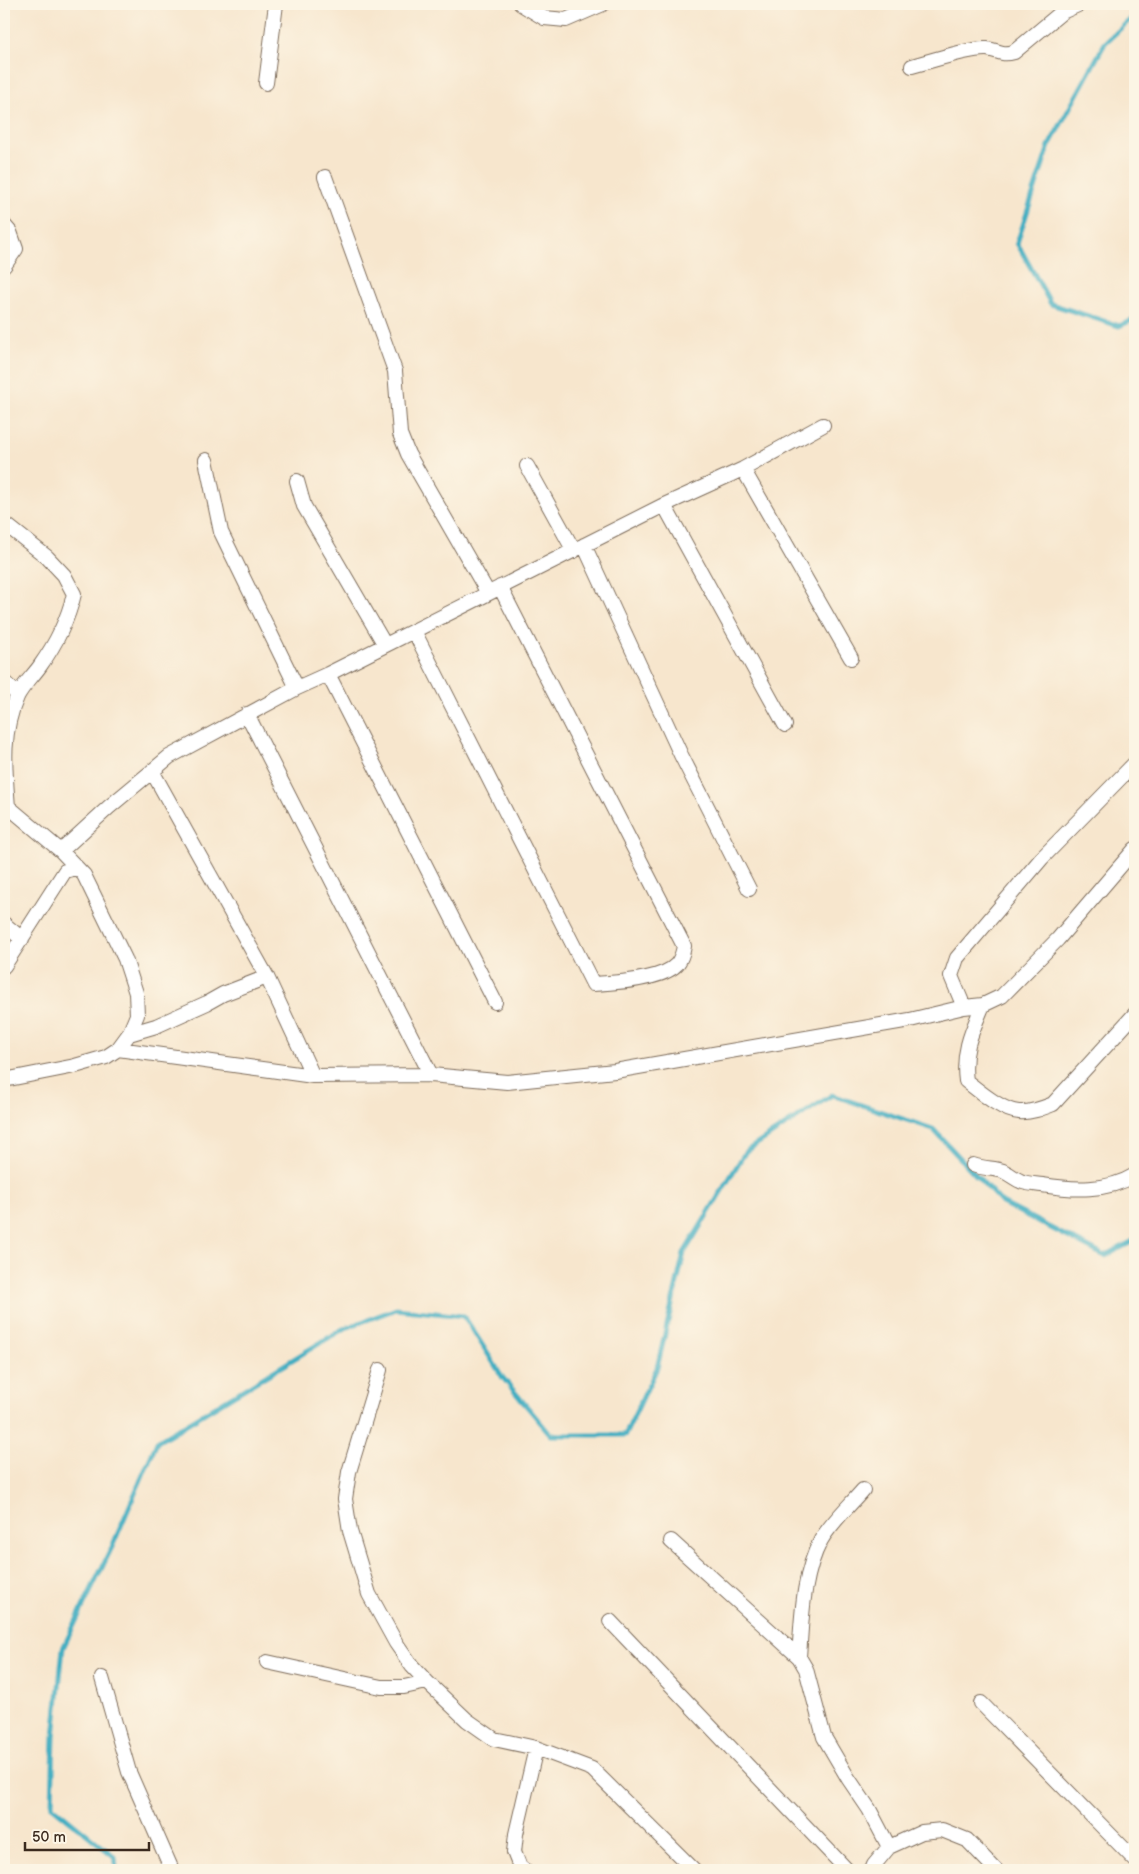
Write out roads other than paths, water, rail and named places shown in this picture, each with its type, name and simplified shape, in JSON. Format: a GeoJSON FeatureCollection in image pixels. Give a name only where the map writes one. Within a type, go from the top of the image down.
{"type":"FeatureCollection","features":[{"type":"Feature","properties":{"kind":"street"},"geometry":{"type":"LineString","coordinates":[[266,83],[276,4]]}},
{"type":"Feature","properties":{"kind":"street"},"geometry":{"type":"LineString","coordinates":[[521,4],[544,18],[566,20],[603,4]]}},
{"type":"Feature","properties":{"kind":"street"},"geometry":{"type":"LineString","coordinates":[[912,66],[987,49],[1006,55],[1014,52],[1062,12],[1080,4]]}},
{"type":"Feature","properties":{"kind":"street"},"geometry":{"type":"LineString","coordinates":[[325,177],[395,372],[400,434],[408,454],[494,590],[684,946],[682,955],[676,965],[663,973],[629,982],[593,984],[414,631]]}},
{"type":"Feature","properties":{"kind":"street"},"geometry":{"type":"LineString","coordinates":[[4,225],[10,232],[16,249],[4,266]]}},
{"type":"Feature","properties":{"kind":"street"},"geometry":{"type":"LineString","coordinates":[[61,851],[109,807],[169,757],[297,688],[664,505],[743,469],[822,426]]}},
{"type":"Feature","properties":{"kind":"street"},"geometry":{"type":"LineString","coordinates":[[206,460],[221,532],[297,688]]}},
{"type":"Feature","properties":{"kind":"street"},"geometry":{"type":"LineString","coordinates":[[527,466],[579,548],[749,889]]}},
{"type":"Feature","properties":{"kind":"street"},"geometry":{"type":"LineString","coordinates":[[743,469],[851,658]]}},
{"type":"Feature","properties":{"kind":"street"},"geometry":{"type":"LineString","coordinates":[[297,481],[304,506],[385,645]]}},
{"type":"Feature","properties":{"kind":"street"},"geometry":{"type":"LineString","coordinates":[[664,505],[785,725]]}},
{"type":"Feature","properties":{"kind":"street"},"geometry":{"type":"LineString","coordinates":[[4,523],[47,557],[64,575],[74,594],[69,614],[42,664],[18,695],[8,722],[4,752],[6,805],[61,851],[84,875],[125,959],[136,993],[138,1015],[129,1034],[118,1049],[106,1058],[4,1080]]}},
{"type":"Feature","properties":{"kind":"street"},"geometry":{"type":"LineString","coordinates":[[328,674],[495,1002]]}},
{"type":"Feature","properties":{"kind":"street"},"geometry":{"type":"LineString","coordinates":[[4,682],[18,695]]}},
{"type":"Feature","properties":{"kind":"street"},"geometry":{"type":"LineString","coordinates":[[247,714],[431,1075]]}},
{"type":"Feature","properties":{"kind":"street"},"geometry":{"type":"LineString","coordinates":[[964,1007],[951,976],[957,958],[1042,858],[1135,764]]}},
{"type":"Feature","properties":{"kind":"street"},"geometry":{"type":"LineString","coordinates":[[152,771],[267,977],[313,1076]]}},
{"type":"Feature","properties":{"kind":"street"},"geometry":{"type":"LineString","coordinates":[[118,1049],[313,1076],[431,1075],[507,1082],[615,1071],[910,1020],[964,1007],[983,1005],[1002,996],[1058,939],[1135,849]]}},
{"type":"Feature","properties":{"kind":"street"},"geometry":{"type":"LineString","coordinates":[[4,966],[65,871],[76,868]]}},
{"type":"Feature","properties":{"kind":"street"},"geometry":{"type":"LineString","coordinates":[[4,924],[22,939]]}},
{"type":"Feature","properties":{"kind":"street"},"geometry":{"type":"LineString","coordinates":[[129,1034],[156,1026],[207,1004],[222,994],[267,977]]}},
{"type":"Feature","properties":{"kind":"street"},"geometry":{"type":"LineString","coordinates":[[983,1005],[971,1034],[964,1063],[966,1080],[998,1104],[1018,1112],[1038,1110],[1053,1104],[1135,1014]]}},
{"type":"Feature","properties":{"kind":"street"},"geometry":{"type":"LineString","coordinates":[[973,1165],[985,1169],[1004,1171],[1023,1182],[1056,1187],[1091,1189],[1124,1182],[1135,1175]]}},
{"type":"Feature","properties":{"kind":"street"},"geometry":{"type":"LineString","coordinates":[[380,1370],[349,1472],[345,1498],[348,1523],[369,1594],[396,1643],[426,1682],[467,1720],[494,1739],[536,1748],[592,1769],[694,1870]]}},
{"type":"Feature","properties":{"kind":"street"},"geometry":{"type":"LineString","coordinates":[[799,1657],[804,1593],[813,1556],[822,1538],[863,1490]]}},
{"type":"Feature","properties":{"kind":"street"},"geometry":{"type":"LineString","coordinates":[[671,1541],[799,1657],[806,1669],[824,1737],[869,1809],[889,1847]]}},
{"type":"Feature","properties":{"kind":"street"},"geometry":{"type":"LineString","coordinates":[[610,1621],[847,1870]]}},
{"type":"Feature","properties":{"kind":"street"},"geometry":{"type":"LineString","coordinates":[[267,1662],[381,1687],[404,1687],[426,1682]]}},
{"type":"Feature","properties":{"kind":"street"},"geometry":{"type":"LineString","coordinates":[[102,1678],[129,1772],[172,1870]]}},
{"type":"Feature","properties":{"kind":"street"},"geometry":{"type":"LineString","coordinates":[[981,1703],[1135,1860]]}},
{"type":"Feature","properties":{"kind":"street"},"geometry":{"type":"LineString","coordinates":[[524,1870],[520,1867],[514,1852],[516,1834],[536,1748]]}},
{"type":"Feature","properties":{"kind":"street"},"geometry":{"type":"LineString","coordinates":[[872,1870],[889,1847],[922,1832],[942,1830],[967,1840],[996,1870]]}},
{"type":"Feature","properties":{"kind":"waterway"},"geometry":{"type":"LineString","coordinates":[[1135,15],[1105,43],[1049,146],[1017,243],[1051,304],[1119,326],[1135,319]]}},
{"type":"Feature","properties":{"kind":"waterway"},"geometry":{"type":"LineString","coordinates":[[116,1870],[115,1857],[52,1806],[54,1737],[63,1648],[112,1547],[157,1442],[343,1329],[396,1309],[464,1316],[503,1378],[551,1435],[625,1435],[657,1368],[684,1253],[746,1151],[832,1095],[933,1129],[1002,1203],[1105,1256],[1135,1240]]}}]}
